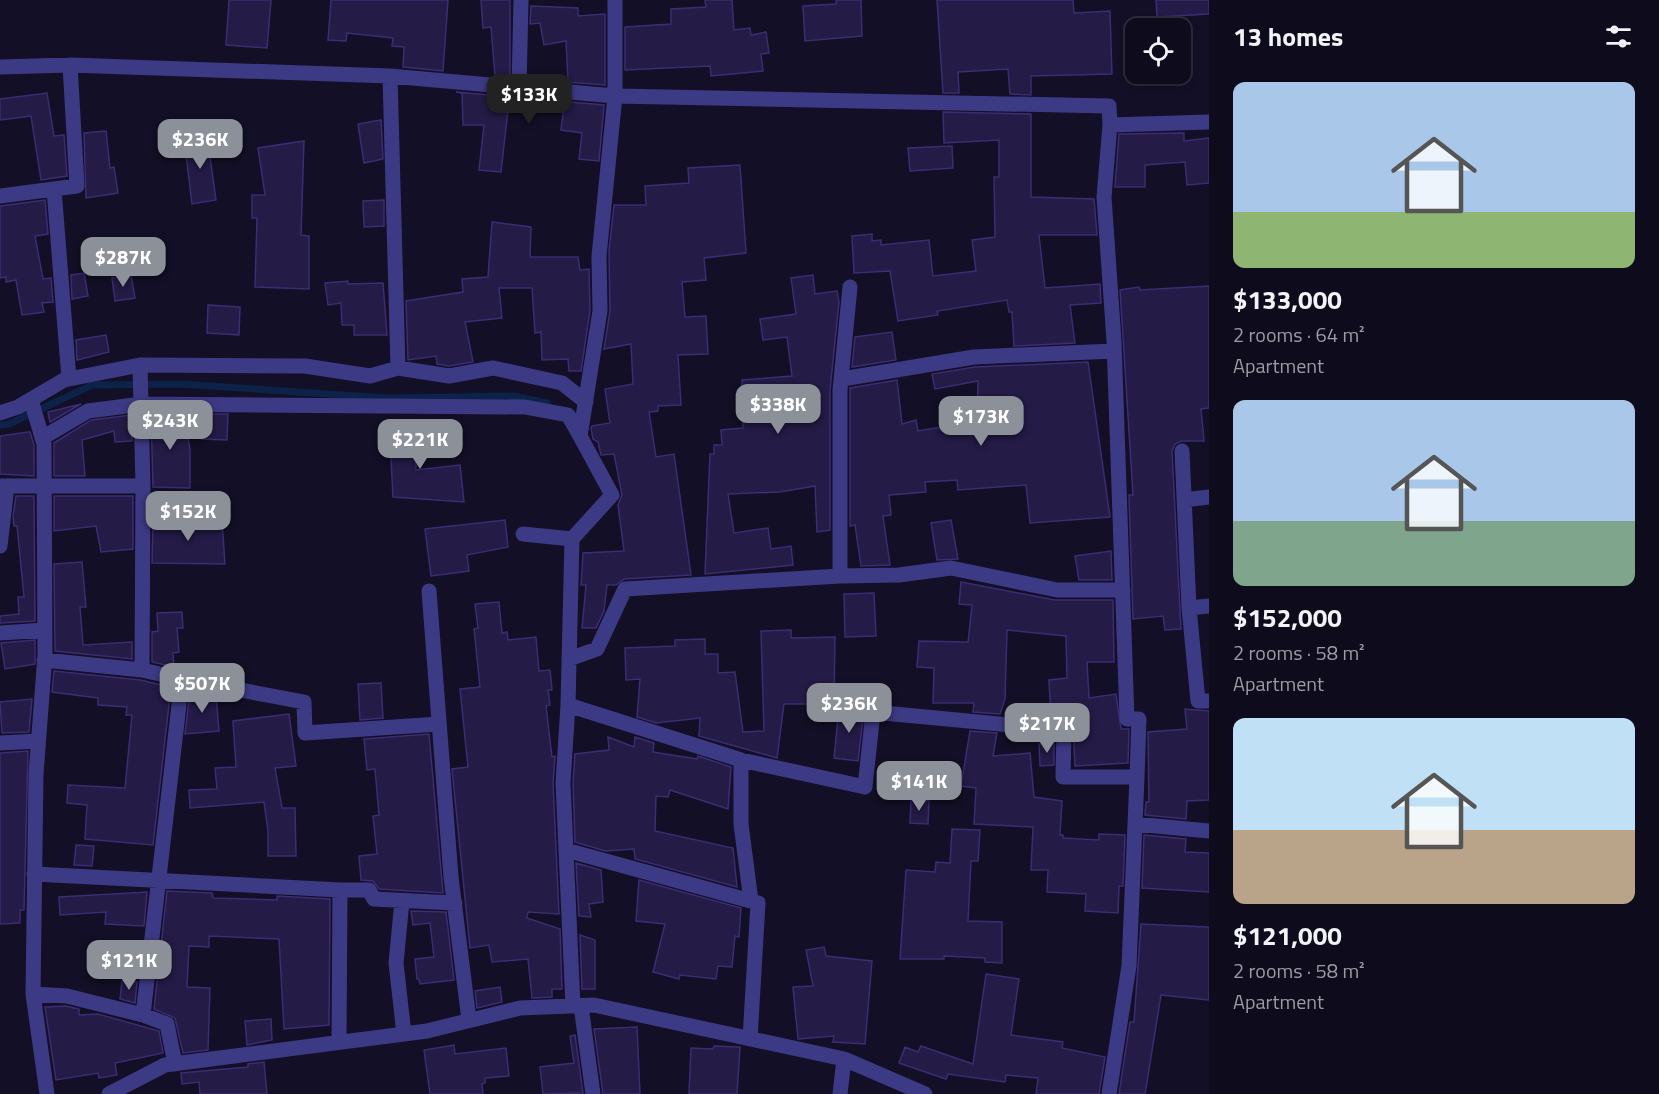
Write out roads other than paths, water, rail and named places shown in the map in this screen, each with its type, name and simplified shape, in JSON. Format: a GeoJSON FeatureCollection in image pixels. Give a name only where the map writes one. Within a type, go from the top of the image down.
{"type":"FeatureCollection","features":[{"type":"Feature","properties":{"kind":"street"},"geometry":{"type":"LineString","coordinates":[[519,89],[521,0]]}},
{"type":"Feature","properties":{"kind":"street"},"geometry":{"type":"LineString","coordinates":[[580,436],[600,311],[599,256],[615,96],[615,0]]}},
{"type":"Feature","properties":{"kind":"street"},"geometry":{"type":"LineString","coordinates":[[0,196],[76,186],[70,65]]}},
{"type":"Feature","properties":{"kind":"street"},"geometry":{"type":"LineString","coordinates":[[0,67],[70,65],[390,76],[615,96],[1109,106],[1110,125],[1104,197],[1114,351],[1127,719],[1139,719],[1129,966],[1109,1094]]}},
{"type":"Feature","properties":{"kind":"street"},"geometry":{"type":"LineString","coordinates":[[390,76],[398,368]]}},
{"type":"Feature","properties":{"kind":"street"},"geometry":{"type":"LineString","coordinates":[[1110,125],[1209,122]]}},
{"type":"Feature","properties":{"kind":"street"},"geometry":{"type":"LineString","coordinates":[[54,189],[69,379]]}},
{"type":"Feature","properties":{"kind":"street"},"geometry":{"type":"LineString","coordinates":[[840,576],[842,379],[850,287]]}},
{"type":"Feature","properties":{"kind":"street"},"geometry":{"type":"LineString","coordinates":[[842,379],[974,357],[1114,351]]}},
{"type":"Feature","properties":{"kind":"street"},"geometry":{"type":"LineString","coordinates":[[0,413],[31,400],[69,379],[140,365],[305,366],[370,376],[398,368],[449,376],[493,368],[562,382],[586,402]]}},
{"type":"Feature","properties":{"kind":"street"},"geometry":{"type":"LineString","coordinates":[[140,365],[143,486],[142,670]]}},
{"type":"Feature","properties":{"kind":"street"},"geometry":{"type":"LineString","coordinates":[[31,400],[41,434],[44,485],[45,630],[38,741],[33,994],[47,1094]]}},
{"type":"Feature","properties":{"kind":"street"},"geometry":{"type":"LineString","coordinates":[[41,434],[88,411],[142,400],[525,407],[568,415],[612,495],[572,539],[568,705],[563,783],[577,1006],[593,1094]]}},
{"type":"Feature","properties":{"kind":"street"},"geometry":{"type":"LineString","coordinates":[[1182,451],[1189,608],[1198,701],[1209,701]]}},
{"type":"Feature","properties":{"kind":"street"},"geometry":{"type":"LineString","coordinates":[[0,546],[3,486],[143,486]]}},
{"type":"Feature","properties":{"kind":"street"},"geometry":{"type":"LineString","coordinates":[[1184,500],[1209,497]]}},
{"type":"Feature","properties":{"kind":"street"},"geometry":{"type":"LineString","coordinates":[[523,534],[572,539]]}},
{"type":"Feature","properties":{"kind":"street"},"geometry":{"type":"LineString","coordinates":[[569,659],[597,649],[625,589],[840,576],[899,575],[951,568],[1058,590],[1122,590]]}},
{"type":"Feature","properties":{"kind":"street"},"geometry":{"type":"LineString","coordinates":[[429,591],[454,903],[470,1020]]}},
{"type":"Feature","properties":{"kind":"street"},"geometry":{"type":"LineString","coordinates":[[1189,608],[1209,606]]}},
{"type":"Feature","properties":{"kind":"street"},"geometry":{"type":"LineString","coordinates":[[0,633],[45,630]]}},
{"type":"Feature","properties":{"kind":"street"},"geometry":{"type":"LineString","coordinates":[[44,660],[142,670],[304,702],[305,733],[439,724]]}},
{"type":"Feature","properties":{"kind":"street"},"geometry":{"type":"LineString","coordinates":[[143,1014],[183,679]]}},
{"type":"Feature","properties":{"kind":"street"},"geometry":{"type":"LineString","coordinates":[[568,705],[741,760],[865,787],[873,711],[1064,730],[1063,777],[1137,777]]}},
{"type":"Feature","properties":{"kind":"street"},"geometry":{"type":"LineString","coordinates":[[0,743],[38,741]]}},
{"type":"Feature","properties":{"kind":"street"},"geometry":{"type":"LineString","coordinates":[[741,760],[741,824],[751,901]]}},
{"type":"Feature","properties":{"kind":"street"},"geometry":{"type":"LineString","coordinates":[[1135,824],[1209,831]]}},
{"type":"Feature","properties":{"kind":"street"},"geometry":{"type":"LineString","coordinates":[[566,850],[758,903],[750,1039]]}},
{"type":"Feature","properties":{"kind":"street"},"geometry":{"type":"LineString","coordinates":[[34,874],[158,883],[369,890],[374,899],[454,903]]}},
{"type":"Feature","properties":{"kind":"street"},"geometry":{"type":"LineString","coordinates":[[339,1042],[340,890]]}},
{"type":"Feature","properties":{"kind":"street"},"geometry":{"type":"LineString","coordinates":[[402,901],[396,963],[404,1034]]}},
{"type":"Feature","properties":{"kind":"street"},"geometry":{"type":"LineString","coordinates":[[33,994],[67,996],[143,1014],[167,1024],[175,1064]]}},
{"type":"Feature","properties":{"kind":"street"},"geometry":{"type":"LineString","coordinates":[[109,1094],[165,1065],[404,1034],[520,1008],[594,1005],[844,1059],[925,1094]]}},
{"type":"Feature","properties":{"kind":"street"},"geometry":{"type":"LineString","coordinates":[[840,1094],[844,1059]]}},
{"type":"Feature","properties":{"kind":"waterway"},"geometry":{"type":"LineString","coordinates":[[0,425],[9,424],[92,385],[181,384],[387,398],[513,396],[547,403]]}}]}
